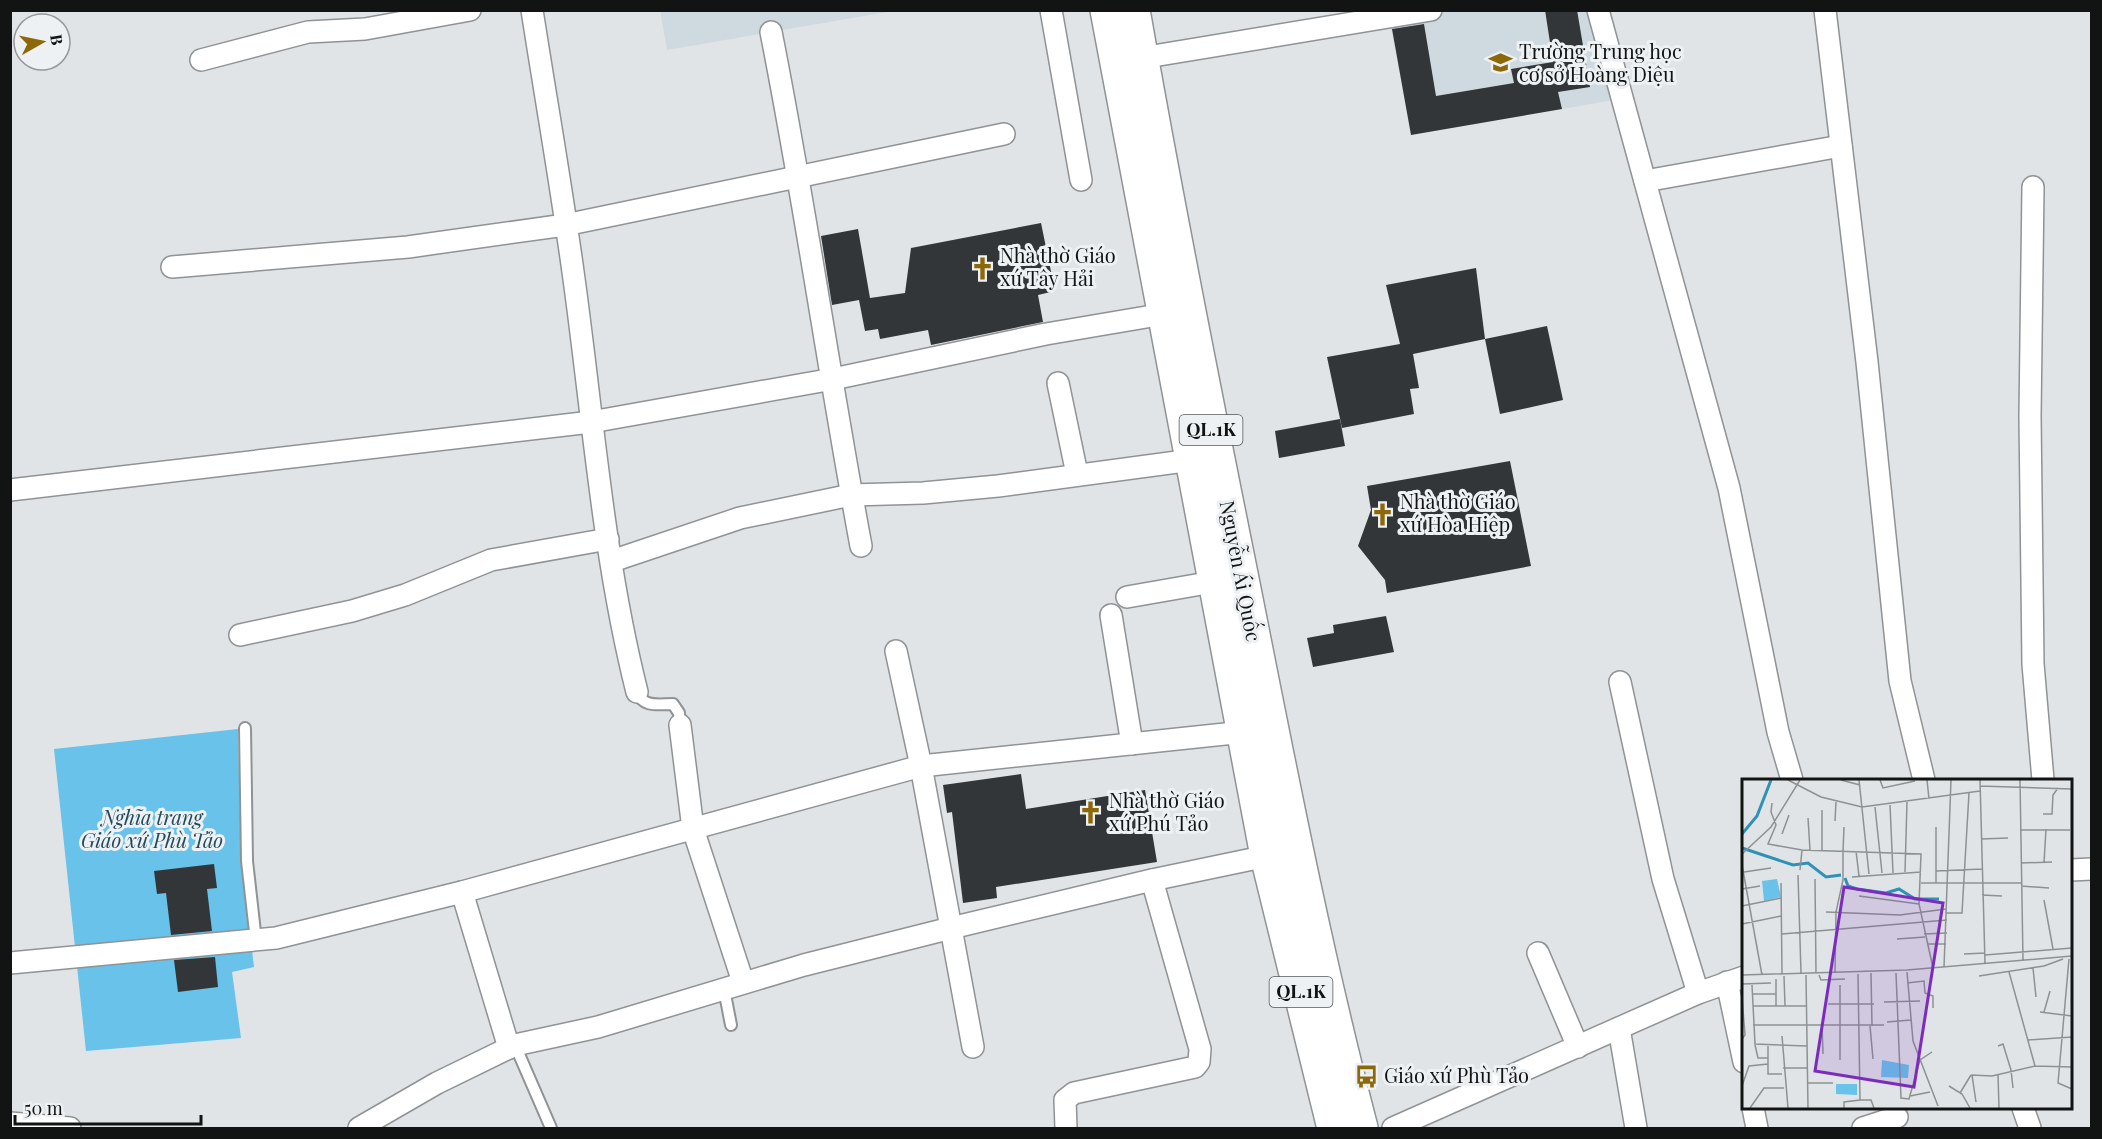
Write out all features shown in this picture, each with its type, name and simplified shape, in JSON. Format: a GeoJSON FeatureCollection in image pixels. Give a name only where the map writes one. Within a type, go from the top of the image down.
{"type":"FeatureCollection","features":[{"type":"Feature","properties":{"kind":"main road","name":"Nguyễn Ái Quốc"},"geometry":{"type":"LineString","coordinates":[[1107,10],[1213,582],[1260,819],[1281,853],[1327,997],[1360,1128]]}},
{"type":"Feature","properties":{"kind":"main road","name":"Nguyễn Ái Quốc"},"geometry":{"type":"LineString","coordinates":[[1133,10],[1190,324],[1281,853],[1335,1128]]}},
{"type":"Feature","properties":{"kind":"street"},"geometry":{"type":"LineString","coordinates":[[201,60],[308,32],[365,28],[470,10]]}},
{"type":"Feature","properties":{"kind":"street"},"geometry":{"type":"LineString","coordinates":[[532,10],[565,225],[608,539],[627,655],[637,692]]}},
{"type":"Feature","properties":{"kind":"street"},"geometry":{"type":"LineString","coordinates":[[1051,10],[1081,180]]}},
{"type":"Feature","properties":{"kind":"street"},"geometry":{"type":"LineString","coordinates":[[1141,58],[1431,10]]}},
{"type":"Feature","properties":{"kind":"street"},"geometry":{"type":"LineString","coordinates":[[1598,10],[1729,488],[1778,732],[1792,779]]}},
{"type":"Feature","properties":{"kind":"street"},"geometry":{"type":"LineString","coordinates":[[1825,10],[1900,681],[1924,779]]}},
{"type":"Feature","properties":{"kind":"street"},"geometry":{"type":"LineString","coordinates":[[771,32],[800,178],[861,546]]}},
{"type":"Feature","properties":{"kind":"street"},"geometry":{"type":"LineString","coordinates":[[172,267],[408,247],[565,225],[1004,135]]}},
{"type":"Feature","properties":{"kind":"street"},"geometry":{"type":"LineString","coordinates":[[1645,181],[1841,146]]}},
{"type":"Feature","properties":{"kind":"street"},"geometry":{"type":"LineString","coordinates":[[2033,187],[2030,416],[2033,664],[2043,779]]}},
{"type":"Feature","properties":{"kind":"street"},"geometry":{"type":"LineString","coordinates":[[10,490],[591,422],[833,379],[1046,334],[1164,314]]}},
{"type":"Feature","properties":{"kind":"street"},"geometry":{"type":"LineString","coordinates":[[1058,383],[1077,474]]}},
{"type":"Feature","properties":{"kind":"street"},"geometry":{"type":"LineString","coordinates":[[612,561],[740,518],[851,495],[955,490],[1192,460]]}},
{"type":"Feature","properties":{"kind":"street"},"geometry":{"type":"LineString","coordinates":[[240,635],[352,611],[394,598],[490,560],[608,539]]}},
{"type":"Feature","properties":{"kind":"street"},"geometry":{"type":"LineString","coordinates":[[1127,597],[1213,582]]}},
{"type":"Feature","properties":{"kind":"street"},"geometry":{"type":"LineString","coordinates":[[1111,615],[1132,744]]}},
{"type":"Feature","properties":{"kind":"street"},"geometry":{"type":"LineString","coordinates":[[896,651],[921,766],[973,1047]]}},
{"type":"Feature","properties":{"kind":"street"},"geometry":{"type":"LineString","coordinates":[[1620,682],[1663,879],[1698,993]]}},
{"type":"Feature","properties":{"kind":"street"},"geometry":{"type":"LineString","coordinates":[[680,725],[693,830],[733,986]]}},
{"type":"Feature","properties":{"kind":"street"},"geometry":{"type":"LineString","coordinates":[[10,963],[256,941],[462,892],[921,766],[1244,732]]}},
{"type":"Feature","properties":{"kind":"street"},"geometry":{"type":"LineString","coordinates":[[358,1128],[437,1083],[512,1046],[598,1027],[733,986],[951,928],[1152,880],[1281,853]]}},
{"type":"Feature","properties":{"kind":"street"},"geometry":{"type":"LineString","coordinates":[[1066,1128],[1065,1100],[1074,1093],[1195,1067],[1199,1062],[1200,1049],[1152,880]]}},
{"type":"Feature","properties":{"kind":"street"},"geometry":{"type":"LineString","coordinates":[[462,892],[512,1046]]}},
{"type":"Feature","properties":{"kind":"street"},"geometry":{"type":"LineString","coordinates":[[1538,953],[1578,1047]]}},
{"type":"Feature","properties":{"kind":"street"},"geometry":{"type":"LineString","coordinates":[[1393,1128],[1698,993],[1735,980],[1742,1052]]}},
{"type":"Feature","properties":{"kind":"street"},"geometry":{"type":"LineString","coordinates":[[1619,1028],[1636,1128]]}},
{"type":"Feature","properties":{"kind":"street"},"geometry":{"type":"LineString","coordinates":[[1753,1109],[1757,1128]]}},
{"type":"Feature","properties":{"kind":"street"},"geometry":{"type":"LineString","coordinates":[[2024,1109],[2030,1128]]}},
{"type":"Feature","properties":{"kind":"street"},"geometry":{"type":"LineString","coordinates":[[1863,1128],[1897,1118]]}},
{"type":"Feature","properties":{"kind":"street"},"geometry":{"type":"LineString","coordinates":[[10,1123],[70,1128]]}},
{"type":"Feature","properties":{"kind":"lane"},"geometry":{"type":"LineString","coordinates":[[637,692],[643,701],[652,704],[673,704],[679,713],[680,725]]}},
{"type":"Feature","properties":{"kind":"lane"},"geometry":{"type":"LineString","coordinates":[[245,728],[247,861],[256,941]]}},
{"type":"Feature","properties":{"kind":"lane"},"geometry":{"type":"LineString","coordinates":[[731,1025],[733,986]]}},
{"type":"Feature","properties":{"kind":"lane"},"geometry":{"type":"LineString","coordinates":[[512,1046],[551,1128]]}},
{"type":"Feature","properties":{"kind":"shaded area"},"geometry":{"type":"Polygon","coordinates":[[[660,10],[893,11],[667,50],[660,10]]]}},
{"type":"Feature","properties":{"kind":"shaded area","name":"Trường Trung học cơ sở Hoàng Diệu"},"geometry":{"type":"Polygon","coordinates":[[[1388,11],[1589,11],[1614,100],[1411,135],[1388,11]]]}},
{"type":"Feature","properties":{"kind":"green space","name":"Nghĩa trang Giáo xứ Phù Tảo"},"geometry":{"type":"Polygon","coordinates":[[[238,729],[241,860],[254,967],[232,972],[241,1038],[86,1051],[54,749],[238,729]]]}},
{"type":"Feature","properties":{"kind":"building"},"geometry":{"type":"Polygon","coordinates":[[[1545,10],[1577,10],[1590,87],[1558,92],[1562,109],[1411,135],[1392,29],[1424,24],[1436,96],[1514,83],[1511,69],[1553,62],[1545,10]]]}},
{"type":"Feature","properties":{"kind":"building"},"geometry":{"type":"Polygon","coordinates":[[[1041,223],[1055,291],[1038,295],[1043,322],[931,345],[928,330],[880,339],[878,329],[865,331],[859,300],[832,305],[821,236],[858,229],[870,298],[905,293],[911,248],[1041,223]]]}},
{"type":"Feature","properties":{"kind":"building"},"geometry":{"type":"Polygon","coordinates":[[[1476,268],[1485,339],[1413,354],[1419,388],[1410,389],[1414,414],[1342,428],[1327,357],[1400,344],[1386,285],[1476,268]]]}},
{"type":"Feature","properties":{"kind":"building"},"geometry":{"type":"Polygon","coordinates":[[[1547,326],[1563,400],[1500,414],[1485,339],[1547,326]]]}},
{"type":"Feature","properties":{"kind":"building"},"geometry":{"type":"Polygon","coordinates":[[[1340,419],[1345,446],[1279,458],[1275,431],[1340,419]]]}},
{"type":"Feature","properties":{"kind":"building"},"geometry":{"type":"Polygon","coordinates":[[[1510,461],[1531,566],[1387,593],[1385,580],[1358,546],[1371,510],[1367,486],[1510,461]]]}},
{"type":"Feature","properties":{"kind":"building"},"geometry":{"type":"Polygon","coordinates":[[[1386,616],[1394,652],[1313,667],[1307,638],[1334,633],[1333,625],[1386,616]]]}},
{"type":"Feature","properties":{"kind":"building"},"geometry":{"type":"Polygon","coordinates":[[[1021,774],[1026,809],[1145,790],[1157,862],[996,887],[997,898],[963,903],[952,812],[947,813],[943,785],[1021,774]]]}},
{"type":"Feature","properties":{"kind":"building"},"geometry":{"type":"Polygon","coordinates":[[[214,864],[217,888],[207,889],[212,931],[171,935],[166,893],[157,894],[154,871],[214,864]]]}},
{"type":"Feature","properties":{"kind":"building"},"geometry":{"type":"Polygon","coordinates":[[[215,957],[218,987],[178,992],[174,960],[215,957]]]}},
{"type":"Feature","properties":{"kind":"place","name":"Trường Trung học cơ sở Hoàng Diệu"},"geometry":{"type":"Point","coordinates":[1501,63]}},
{"type":"Feature","properties":{"kind":"place","name":"Nhà thờ Giáo xứ Tây Hải"},"geometry":{"type":"Point","coordinates":[982,268]}},
{"type":"Feature","properties":{"kind":"place","name":"Nhà thờ Giáo xứ Hòa Hiệp"},"geometry":{"type":"Point","coordinates":[1382,514]}},
{"type":"Feature","properties":{"kind":"place","name":"Nhà thờ Giáo xứ Phú Tảo"},"geometry":{"type":"Point","coordinates":[1091,812]}},
{"type":"Feature","properties":{"kind":"place","name":"Giáo xứ Phù Tảo"},"geometry":{"type":"Point","coordinates":[1366,1076]}}]}
